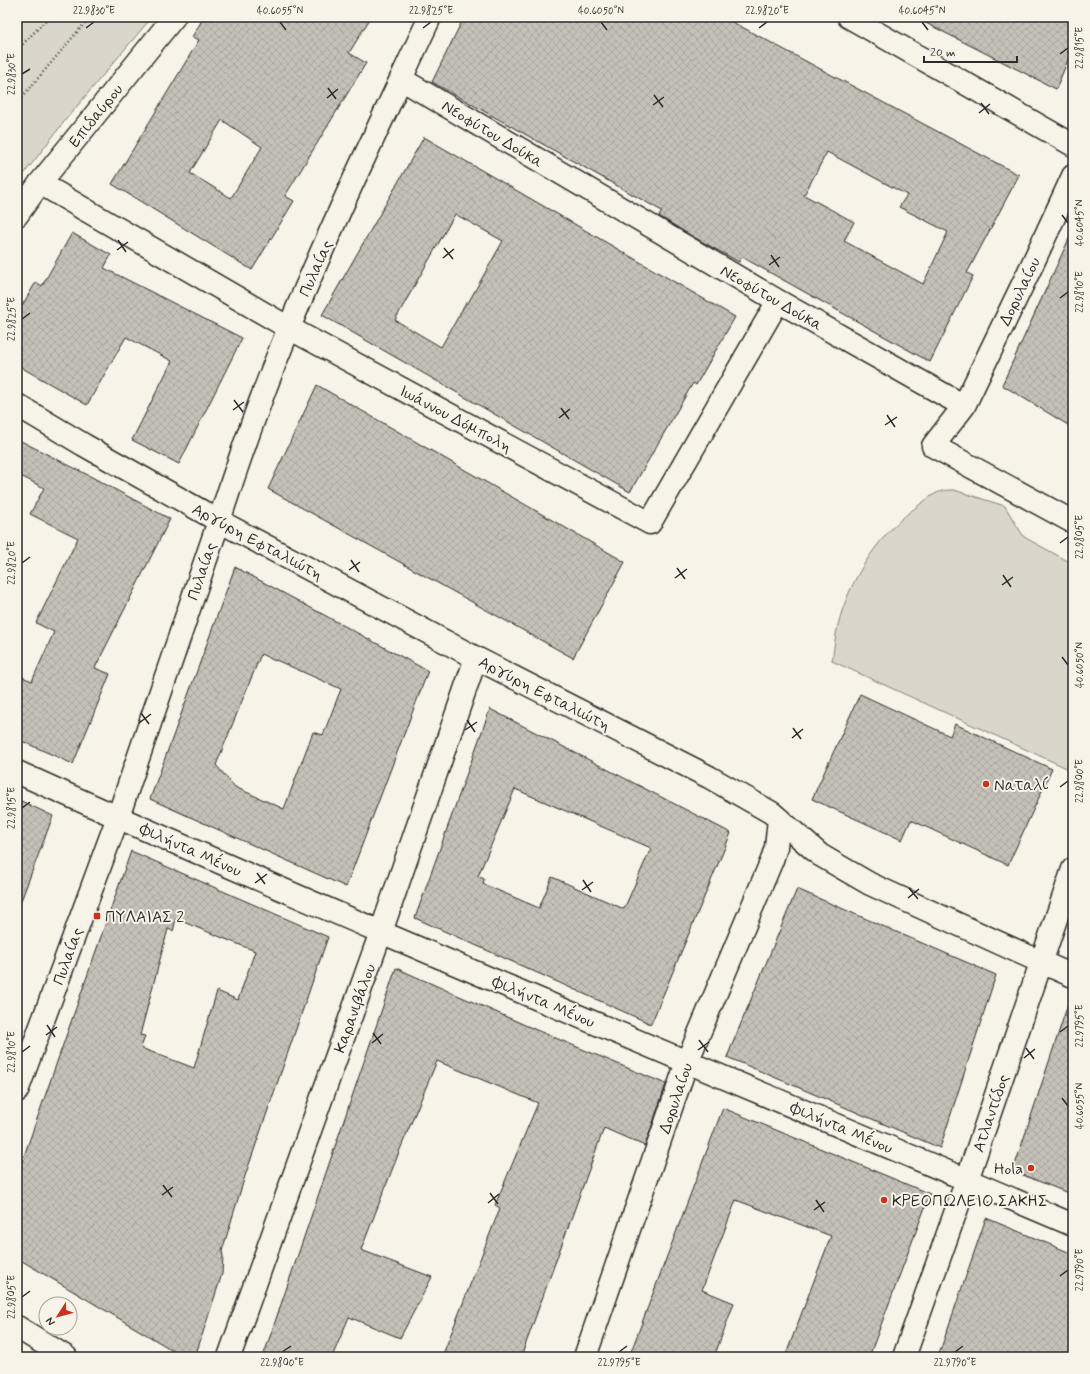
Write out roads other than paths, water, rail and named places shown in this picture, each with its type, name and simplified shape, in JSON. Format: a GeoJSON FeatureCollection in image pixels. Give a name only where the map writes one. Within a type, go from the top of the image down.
{"type":"FeatureCollection","features":[{"type":"Feature","properties":{"kind":"street","name":"Επιδαύρου"},"geometry":{"type":"LineString","coordinates":[[17,214],[40,183],[174,17]]}},
{"type":"Feature","properties":{"kind":"street","name":"Πυλαίας"},"geometry":{"type":"LineString","coordinates":[[17,1091],[118,817],[249,431],[289,328],[363,159],[430,17]]}},
{"type":"Feature","properties":{"kind":"street"},"geometry":{"type":"LineString","coordinates":[[849,17],[1073,145]]}},
{"type":"Feature","properties":{"kind":"street","name":"Νεοφύτου Δούκα"},"geometry":{"type":"LineString","coordinates":[[401,79],[778,301],[964,406]]}},
{"type":"Feature","properties":{"kind":"street","name":"Δορυλαίου"},"geometry":{"type":"LineString","coordinates":[[964,406],[1073,176]]}},
{"type":"Feature","properties":{"kind":"street","name":"Ιωάννου Δόμπολη"},"geometry":{"type":"LineString","coordinates":[[40,183],[289,328],[650,523],[778,301]]}},
{"type":"Feature","properties":{"kind":"street","name":"Αργύρη Εφταλιώτη"},"geometry":{"type":"LineString","coordinates":[[17,405],[84,445],[219,521],[476,658],[709,777],[765,809],[779,819],[820,856],[870,884],[1073,976]]}},
{"type":"Feature","properties":{"kind":"street"},"geometry":{"type":"LineString","coordinates":[[964,406],[932,446],[1073,522]]}},
{"type":"Feature","properties":{"kind":"street","name":"Καρανιβάλου"},"geometry":{"type":"LineString","coordinates":[[229,1357],[381,932],[476,658]]}},
{"type":"Feature","properties":{"kind":"street","name":"Φιλήντα Μένου"},"geometry":{"type":"LineString","coordinates":[[17,772],[381,932],[1073,1225]]}},
{"type":"Feature","properties":{"kind":"street","name":"Δορυλαίου"},"geometry":{"type":"LineString","coordinates":[[585,1357],[687,1062],[772,860],[776,847],[779,819]]}},
{"type":"Feature","properties":{"kind":"street","name":"Ατλαντίδος"},"geometry":{"type":"LineString","coordinates":[[904,1357],[967,1180],[1073,869]]}},
{"type":"Feature","properties":{"kind":"street"},"geometry":{"type":"LineString","coordinates":[[17,1326],[66,1357]]}},
{"type":"Feature","properties":{"kind":"place","name":"Ναταλί"},"geometry":{"type":"Point","coordinates":[986,784]}},
{"type":"Feature","properties":{"kind":"place","name":"ΠΥΛΑΙΑΣ 2"},"geometry":{"type":"Point","coordinates":[97,916]}},
{"type":"Feature","properties":{"kind":"place","name":"Hola"},"geometry":{"type":"Point","coordinates":[1031,1168]}},
{"type":"Feature","properties":{"kind":"place","name":"ΚΡΕΟΠΩΛΕΙΟ ΣΑΚΗΣ"},"geometry":{"type":"Point","coordinates":[884,1200]}}]}
